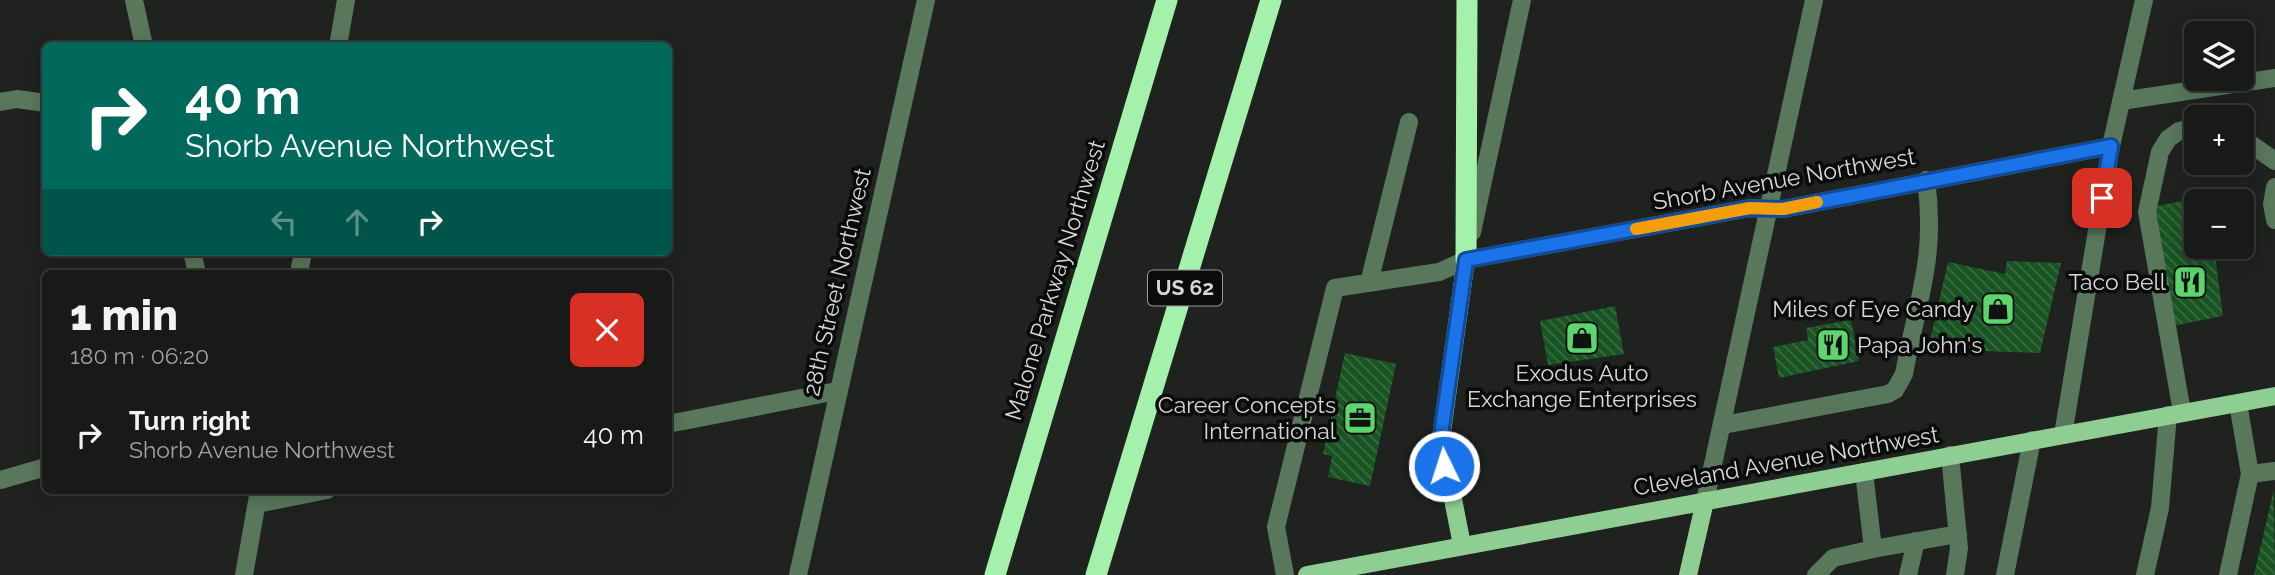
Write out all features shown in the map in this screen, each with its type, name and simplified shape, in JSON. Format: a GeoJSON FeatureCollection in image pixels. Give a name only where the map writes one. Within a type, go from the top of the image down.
{"type":"FeatureCollection","features":[{"type":"Feature","properties":{"kind":"highway","name":"Malone Parkway Northwest"},"geometry":{"type":"LineString","coordinates":[[995,575],[1167,0]]}},
{"type":"Feature","properties":{"kind":"highway","name":"US 62"},"geometry":{"type":"LineString","coordinates":[[1096,575],[1271,0]]}},
{"type":"Feature","properties":{"kind":"highway"},"geometry":{"type":"LineString","coordinates":[[1466,260],[1467,0]]}},
{"type":"Feature","properties":{"kind":"main road"},"geometry":{"type":"LineString","coordinates":[[1462,545],[1441,448],[1466,260]]}},
{"type":"Feature","properties":{"kind":"main road","name":"Cleveland Avenue Northwest"},"geometry":{"type":"LineString","coordinates":[[1307,575],[2275,396]]}},
{"type":"Feature","properties":{"kind":"main road"},"geometry":{"type":"LineString","coordinates":[[1688,575],[1705,501]]}},
{"type":"Feature","properties":{"kind":"street"},"geometry":{"type":"LineString","coordinates":[[134,0],[143,42]]}},
{"type":"Feature","properties":{"kind":"street"},"geometry":{"type":"LineString","coordinates":[[339,42],[346,0]]}},
{"type":"Feature","properties":{"kind":"street","name":"28th Street Northwest"},"geometry":{"type":"LineString","coordinates":[[798,575],[926,0]]}},
{"type":"Feature","properties":{"kind":"street"},"geometry":{"type":"LineString","coordinates":[[1466,260],[1522,0]]}},
{"type":"Feature","properties":{"kind":"street"},"geometry":{"type":"LineString","coordinates":[[1705,501],[1814,0]]}},
{"type":"Feature","properties":{"kind":"street"},"geometry":{"type":"LineString","coordinates":[[2063,435],[2111,146],[2144,0]]}},
{"type":"Feature","properties":{"kind":"street"},"geometry":{"type":"LineString","coordinates":[[2121,101],[2275,78]]}},
{"type":"Feature","properties":{"kind":"street"},"geometry":{"type":"LineString","coordinates":[[0,102],[17,99],[42,102]]}},
{"type":"Feature","properties":{"kind":"street"},"geometry":{"type":"LineString","coordinates":[[1369,283],[1409,122]]}},
{"type":"Feature","properties":{"kind":"street"},"geometry":{"type":"LineString","coordinates":[[2145,575],[2160,508],[2175,414],[2147,212],[2160,152],[2168,139],[2184,130]]}},
{"type":"Feature","properties":{"kind":"street","name":"Shorb Avenue Northwest"},"geometry":{"type":"LineString","coordinates":[[1285,575],[1276,527],[1335,288],[1439,272],[1466,260],[1750,208],[1783,209],[2111,146]]}},
{"type":"Feature","properties":{"kind":"street"},"geometry":{"type":"LineString","coordinates":[[2254,146],[2275,161]]}},
{"type":"Feature","properties":{"kind":"street"},"geometry":{"type":"LineString","coordinates":[[1723,425],[1888,394],[1895,390],[1904,374],[1929,258],[1931,218],[1926,180]]}},
{"type":"Feature","properties":{"kind":"street"},"geometry":{"type":"LineString","coordinates":[[2275,187],[2272,204],[2275,220]]}},
{"type":"Feature","properties":{"kind":"street"},"geometry":{"type":"LineString","coordinates":[[672,423],[837,391]]}},
{"type":"Feature","properties":{"kind":"street"},"geometry":{"type":"LineString","coordinates":[[2228,575],[2250,474],[2238,403]]}},
{"type":"Feature","properties":{"kind":"street"},"geometry":{"type":"LineString","coordinates":[[2005,575],[2032,440]]}},
{"type":"Feature","properties":{"kind":"street"},"geometry":{"type":"LineString","coordinates":[[1950,455],[1958,534],[1955,575]]}},
{"type":"Feature","properties":{"kind":"street"},"geometry":{"type":"LineString","coordinates":[[0,480],[42,468]]}},
{"type":"Feature","properties":{"kind":"street"},"geometry":{"type":"LineString","coordinates":[[2250,474],[2275,471]]}},
{"type":"Feature","properties":{"kind":"street"},"geometry":{"type":"LineString","coordinates":[[1864,472],[1873,549]]}},
{"type":"Feature","properties":{"kind":"street"},"geometry":{"type":"LineString","coordinates":[[244,575],[258,497],[288,494]]}},
{"type":"Feature","properties":{"kind":"street"},"geometry":{"type":"LineString","coordinates":[[1816,575],[1833,558],[1958,534]]}},
{"type":"Feature","properties":{"kind":"street"},"geometry":{"type":"LineString","coordinates":[[1908,575],[1916,541]]}},
{"type":"Feature","properties":{"kind":"building","name":"Taco Bell"},"geometry":{"type":"Polygon","coordinates":[[[2184,201],[2184,259],[2216,259],[2223,316],[2167,327],[2152,207],[2184,201]]]}},
{"type":"Feature","properties":{"kind":"building"},"geometry":{"type":"Polygon","coordinates":[[[2007,261],[2061,263],[2040,353],[1928,349],[1948,262],[2005,274],[2007,261]]]}},
{"type":"Feature","properties":{"kind":"building","name":"Exodus Auto Exchange Enterprises"},"geometry":{"type":"Polygon","coordinates":[[[1615,306],[1624,354],[1548,365],[1540,321],[1615,306]]]}},
{"type":"Feature","properties":{"kind":"building"},"geometry":{"type":"Polygon","coordinates":[[[1851,320],[1859,361],[1779,378],[1773,347],[1808,340],[1806,328],[1851,320]]]}},
{"type":"Feature","properties":{"kind":"building"},"geometry":{"type":"Polygon","coordinates":[[[1345,353],[1396,364],[1370,486],[1328,477],[1332,456],[1323,454],[1345,353]]]}},
{"type":"Feature","properties":{"kind":"building"},"geometry":{"type":"Polygon","coordinates":[[[2274,489],[2275,575],[2254,575],[2274,489]]]}},
{"type":"Feature","properties":{"kind":"slow traffic"},"geometry":{"type":"LineString","coordinates":[[1636,229],[1750,208],[1783,209],[1817,202]]}},
{"type":"Feature","properties":{"kind":"place","name":"Taco Bell"},"geometry":{"type":"Point","coordinates":[2190,282]}},
{"type":"Feature","properties":{"kind":"place","name":"Miles of Eye Candy"},"geometry":{"type":"Point","coordinates":[1998,309]}},
{"type":"Feature","properties":{"kind":"place","name":"Exodus Auto Exchange Enterprises"},"geometry":{"type":"Point","coordinates":[1582,338]}},
{"type":"Feature","properties":{"kind":"place","name":"Papa John's"},"geometry":{"type":"Point","coordinates":[1833,345]}},
{"type":"Feature","properties":{"kind":"place","name":"Career Concepts International"},"geometry":{"type":"Point","coordinates":[1360,418]}},
{"type":"Feature","properties":{"kind":"route"},"geometry":{"type":"LineString","coordinates":[[1444,466],[1442,428],[1466,260],[1750,208],[1783,209],[2111,146],[2102,198]]}}]}
